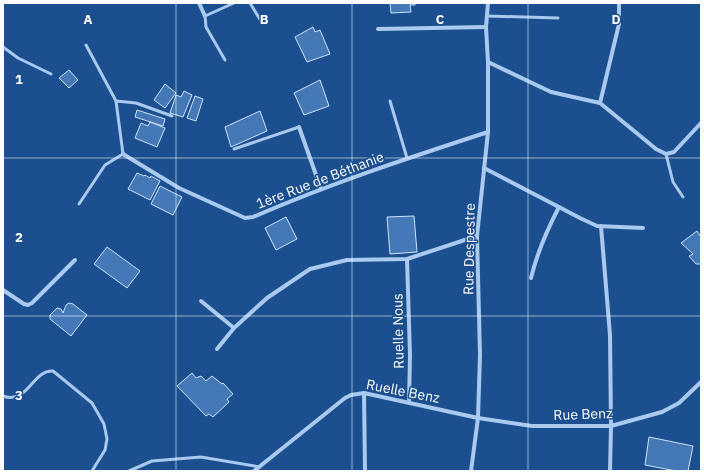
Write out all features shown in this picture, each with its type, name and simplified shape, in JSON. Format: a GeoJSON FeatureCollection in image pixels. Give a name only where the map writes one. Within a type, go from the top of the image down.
{"type":"FeatureCollection","features":[{"type":"Feature","properties":{"kind":"street"},"geometry":{"type":"LineString","coordinates":[[199,3],[205,16]]}},
{"type":"Feature","properties":{"kind":"street","name":"Rue Despestre"},"geometry":{"type":"LineString","coordinates":[[471,471],[478,418],[480,355],[478,236],[488,132],[488,62],[486,27],[488,3]]}},
{"type":"Feature","properties":{"kind":"street"},"geometry":{"type":"LineString","coordinates":[[600,103],[619,24],[619,3]]}},
{"type":"Feature","properties":{"kind":"street"},"geometry":{"type":"LineString","coordinates":[[378,29],[486,27]]}},
{"type":"Feature","properties":{"kind":"street"},"geometry":{"type":"LineString","coordinates":[[488,62],[552,92],[600,103],[656,149],[666,154],[674,152],[701,123]]}},
{"type":"Feature","properties":{"kind":"street"},"geometry":{"type":"LineString","coordinates":[[299,127],[321,189]]}},
{"type":"Feature","properties":{"kind":"street","name":"1ère Rue de Béthanie"},"geometry":{"type":"LineString","coordinates":[[123,154],[180,188],[245,218],[253,217],[321,189],[407,158],[488,132]]}},
{"type":"Feature","properties":{"kind":"street"},"geometry":{"type":"LineString","coordinates":[[484,168],[597,226],[643,228]]}},
{"type":"Feature","properties":{"kind":"street"},"geometry":{"type":"LineString","coordinates":[[531,278],[536,258],[558,207]]}},
{"type":"Feature","properties":{"kind":"street"},"geometry":{"type":"LineString","coordinates":[[601,226],[610,335],[610,471]]}},
{"type":"Feature","properties":{"kind":"street"},"geometry":{"type":"LineString","coordinates":[[217,349],[234,328],[267,298],[310,269],[347,260],[407,260],[478,236]]}},
{"type":"Feature","properties":{"kind":"street"},"geometry":{"type":"LineString","coordinates":[[3,290],[24,304],[28,305],[32,303],[75,260]]}},
{"type":"Feature","properties":{"kind":"street","name":"Ruelle Nous"},"geometry":{"type":"LineString","coordinates":[[407,260],[410,355],[409,403]]}},
{"type":"Feature","properties":{"kind":"street"},"geometry":{"type":"LineString","coordinates":[[201,300],[234,328]]}},
{"type":"Feature","properties":{"kind":"street","name":"Rue Benz"},"geometry":{"type":"LineString","coordinates":[[478,418],[532,426],[611,426],[662,412],[679,403],[701,382]]}},
{"type":"Feature","properties":{"kind":"street"},"geometry":{"type":"LineString","coordinates":[[364,393],[365,471]]}},
{"type":"Feature","properties":{"kind":"street","name":"Ruelle Benz"},"geometry":{"type":"LineString","coordinates":[[254,471],[345,398],[351,395],[364,393],[478,418]]}},
{"type":"Feature","properties":{"kind":"lane"},"geometry":{"type":"LineString","coordinates":[[225,60],[206,27],[205,16],[234,3]]}},
{"type":"Feature","properties":{"kind":"lane"},"geometry":{"type":"LineString","coordinates":[[250,3],[261,21]]}},
{"type":"Feature","properties":{"kind":"lane"},"geometry":{"type":"LineString","coordinates":[[487,16],[558,18]]}},
{"type":"Feature","properties":{"kind":"lane"},"geometry":{"type":"LineString","coordinates":[[79,204],[105,165],[123,154],[116,101],[86,45]]}},
{"type":"Feature","properties":{"kind":"lane"},"geometry":{"type":"LineString","coordinates":[[3,47],[18,58],[51,74]]}},
{"type":"Feature","properties":{"kind":"lane"},"geometry":{"type":"LineString","coordinates":[[116,101],[136,103],[172,116]]}},
{"type":"Feature","properties":{"kind":"lane"},"geometry":{"type":"LineString","coordinates":[[390,101],[407,158]]}},
{"type":"Feature","properties":{"kind":"lane"},"geometry":{"type":"LineString","coordinates":[[234,149],[299,127]]}},
{"type":"Feature","properties":{"kind":"lane"},"geometry":{"type":"LineString","coordinates":[[666,154],[674,182],[683,197]]}},
{"type":"Feature","properties":{"kind":"lane"},"geometry":{"type":"LineString","coordinates":[[3,396],[10,398],[24,393],[43,372],[48,370],[53,371],[92,403],[104,424],[107,439],[105,450],[92,471]]}},
{"type":"Feature","properties":{"kind":"lane"},"geometry":{"type":"LineString","coordinates":[[129,471],[152,461],[201,457],[260,467]]}},
{"type":"Feature","properties":{"kind":"building"},"geometry":{"type":"Polygon","coordinates":[[[390,3],[415,3],[415,5],[410,5],[411,12],[391,13],[390,3]]]}},
{"type":"Feature","properties":{"kind":"building"},"geometry":{"type":"Polygon","coordinates":[[[313,27],[315,32],[320,30],[330,54],[307,62],[295,37],[313,27]]]}},
{"type":"Feature","properties":{"kind":"building"},"geometry":{"type":"Polygon","coordinates":[[[69,70],[78,80],[69,88],[59,78],[69,70]]]}},
{"type":"Feature","properties":{"kind":"building"},"geometry":{"type":"Polygon","coordinates":[[[320,80],[329,106],[304,115],[294,93],[320,80]]]}},
{"type":"Feature","properties":{"kind":"building"},"geometry":{"type":"Polygon","coordinates":[[[165,84],[176,93],[165,108],[154,100],[165,84]]]}},
{"type":"Feature","properties":{"kind":"building"},"geometry":{"type":"Polygon","coordinates":[[[184,91],[192,95],[183,117],[170,113],[176,95],[181,97],[184,91]]]}},
{"type":"Feature","properties":{"kind":"building"},"geometry":{"type":"Polygon","coordinates":[[[195,96],[203,99],[196,121],[187,118],[195,96]]]}},
{"type":"Feature","properties":{"kind":"building"},"geometry":{"type":"Polygon","coordinates":[[[137,110],[165,119],[163,126],[135,117],[137,110]]]}},
{"type":"Feature","properties":{"kind":"building"},"geometry":{"type":"Polygon","coordinates":[[[260,111],[267,131],[231,147],[225,127],[260,111]]]}},
{"type":"Feature","properties":{"kind":"building"},"geometry":{"type":"Polygon","coordinates":[[[150,122],[165,128],[157,147],[135,138],[141,123],[148,126],[150,122]]]}},
{"type":"Feature","properties":{"kind":"building"},"geometry":{"type":"Polygon","coordinates":[[[137,173],[150,178],[151,176],[160,181],[150,200],[128,189],[137,173]]]}},
{"type":"Feature","properties":{"kind":"building"},"geometry":{"type":"Polygon","coordinates":[[[160,186],[182,197],[173,215],[151,204],[160,186]]]}},
{"type":"Feature","properties":{"kind":"building"},"geometry":{"type":"Polygon","coordinates":[[[414,216],[417,252],[390,254],[387,217],[414,216]]]}},
{"type":"Feature","properties":{"kind":"building"},"geometry":{"type":"Polygon","coordinates":[[[286,217],[297,239],[276,250],[265,228],[286,217]]]}},
{"type":"Feature","properties":{"kind":"building"},"geometry":{"type":"Polygon","coordinates":[[[697,231],[701,237],[701,264],[696,264],[689,256],[693,254],[681,243],[697,231]]]}},
{"type":"Feature","properties":{"kind":"building"},"geometry":{"type":"Polygon","coordinates":[[[107,247],[140,271],[127,288],[94,264],[107,247]]]}},
{"type":"Feature","properties":{"kind":"building"},"geometry":{"type":"Polygon","coordinates":[[[69,303],[73,304],[87,315],[71,336],[50,319],[50,315],[57,308],[61,309],[63,313],[66,305],[69,303]]]}},
{"type":"Feature","properties":{"kind":"building"},"geometry":{"type":"Polygon","coordinates":[[[192,373],[196,378],[201,376],[206,381],[212,376],[222,384],[223,383],[233,394],[227,399],[229,402],[213,417],[209,414],[206,416],[177,386],[192,373]]]}},
{"type":"Feature","properties":{"kind":"building"},"geometry":{"type":"Polygon","coordinates":[[[649,437],[693,446],[688,471],[676,471],[645,465],[649,437]]]}}]}
